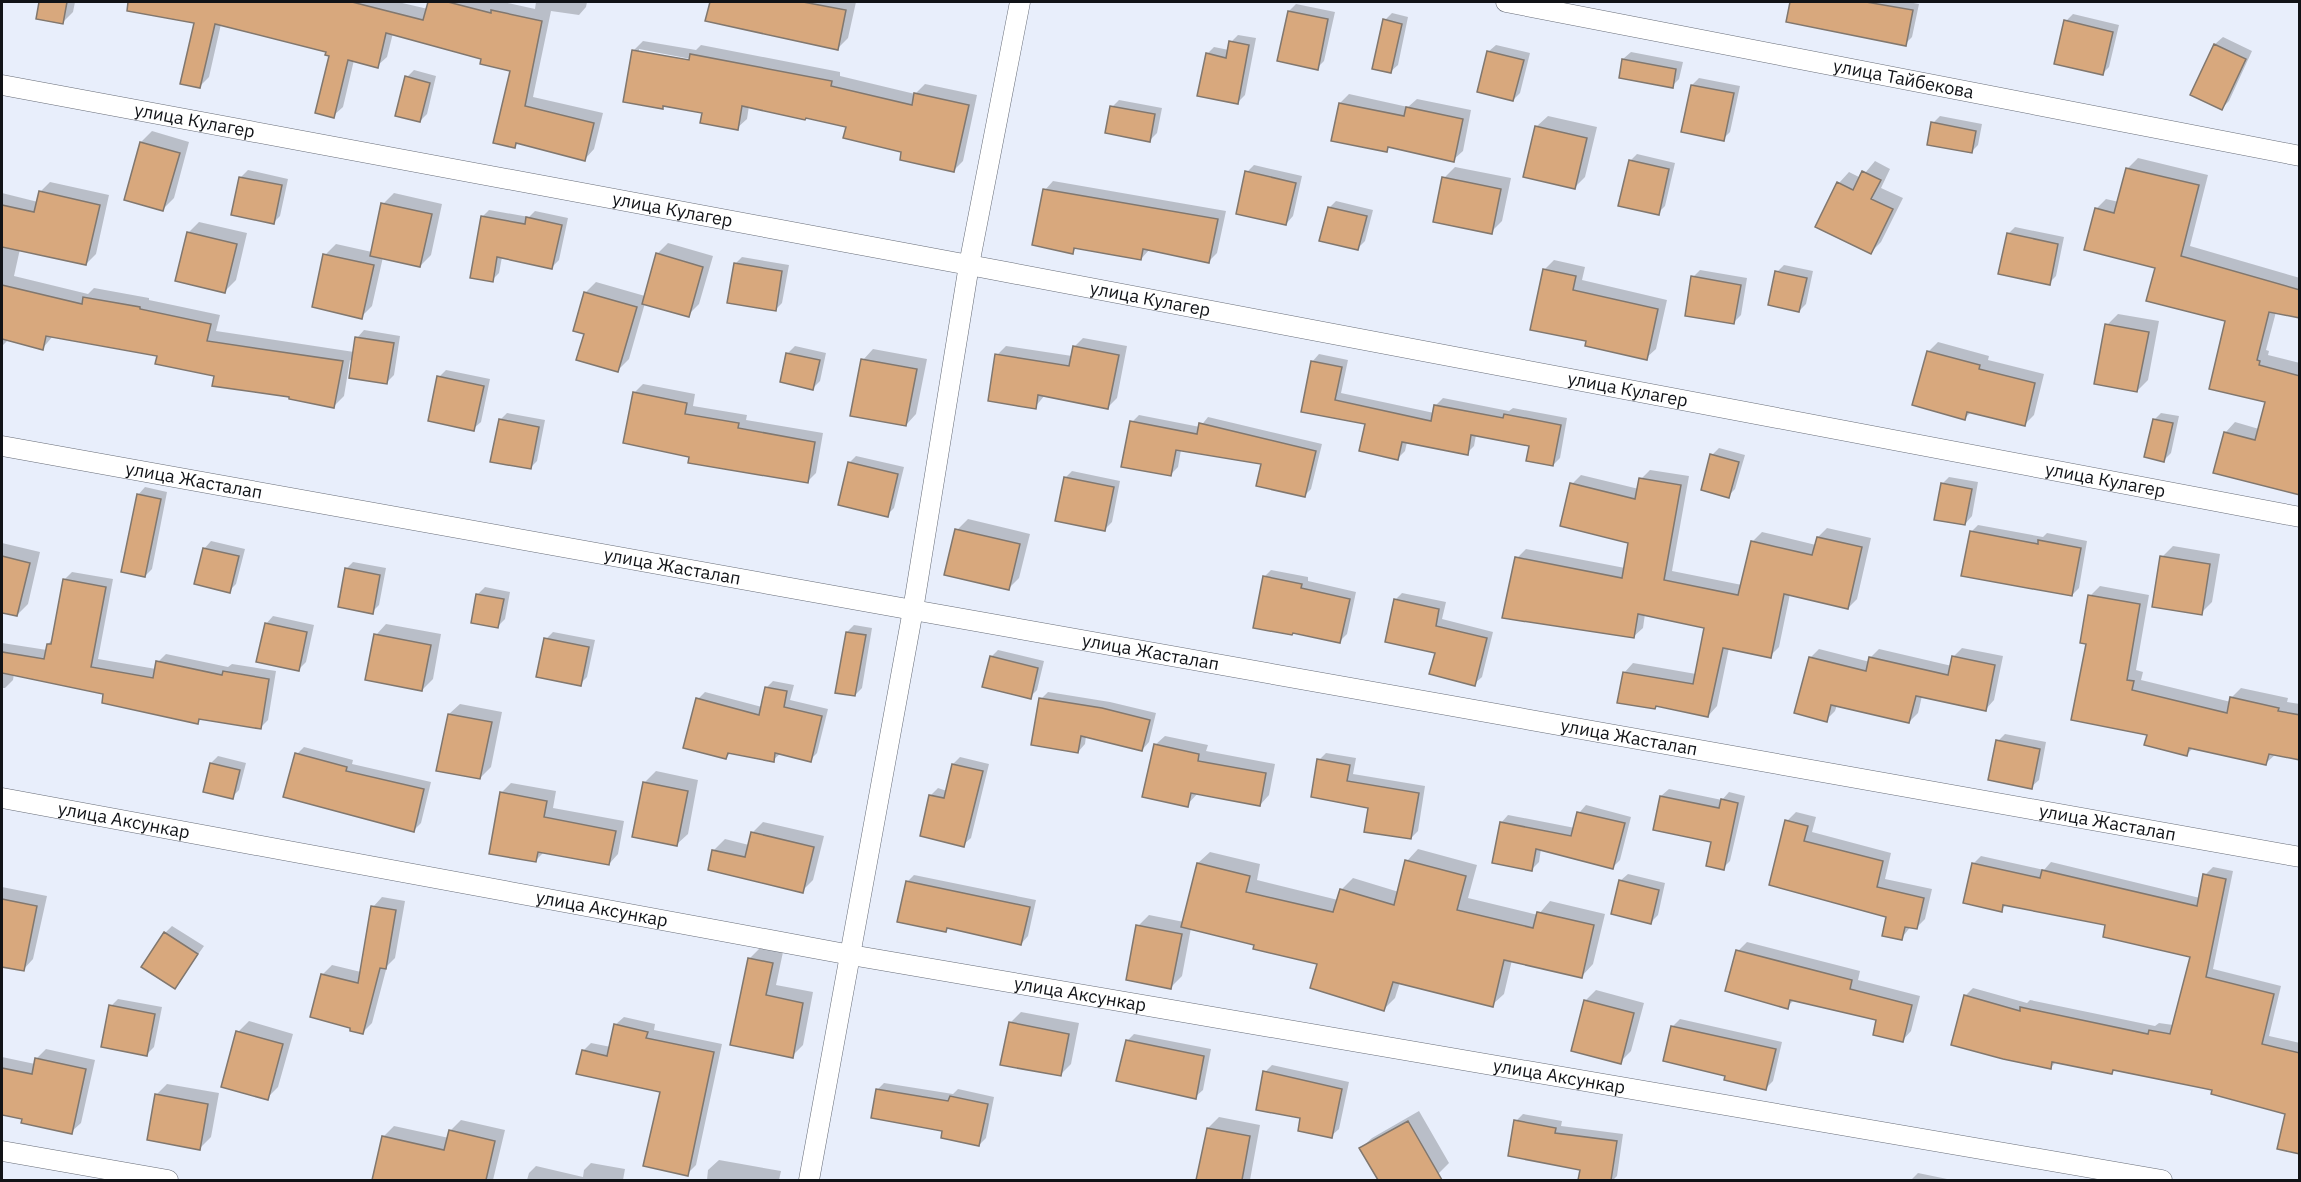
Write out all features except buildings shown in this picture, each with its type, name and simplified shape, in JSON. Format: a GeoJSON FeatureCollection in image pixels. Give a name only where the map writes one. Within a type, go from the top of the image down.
{"type":"FeatureCollection","features":[{"type":"Feature","properties":{"kind":"street"},"geometry":{"type":"LineString","coordinates":[[809,1180],[913,610],[969,265],[1020,2]]}},
{"type":"Feature","properties":{"kind":"street","name":"улица Тайбекова"},"geometry":{"type":"LineString","coordinates":[[1506,2],[2300,156]]}},
{"type":"Feature","properties":{"kind":"street","name":"улица Кулагер"},"geometry":{"type":"LineString","coordinates":[[2,85],[2300,517]]}},
{"type":"Feature","properties":{"kind":"street","name":"улица Жасталап"},"geometry":{"type":"LineString","coordinates":[[2,446],[2300,856]]}},
{"type":"Feature","properties":{"kind":"street","name":"улица Аксункар"},"geometry":{"type":"LineString","coordinates":[[2,798],[851,955],[2162,1180]]}},
{"type":"Feature","properties":{"kind":"street"},"geometry":{"type":"LineString","coordinates":[[2,1151],[168,1180]]}}]}
